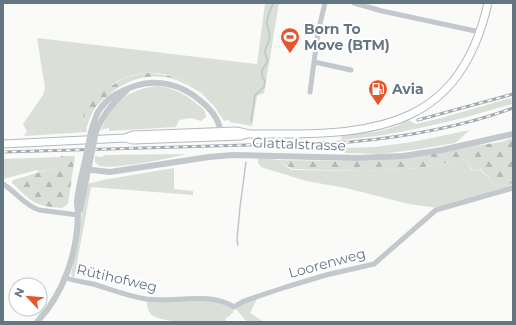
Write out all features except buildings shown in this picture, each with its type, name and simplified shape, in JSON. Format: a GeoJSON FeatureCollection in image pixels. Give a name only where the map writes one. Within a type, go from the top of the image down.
{"type":"FeatureCollection","features":[{"type":"Feature","properties":{"kind":"main road"},"geometry":{"type":"LineString","coordinates":[[3,144],[125,138],[133,135],[221,134],[241,131],[248,134],[286,134],[345,131],[369,128],[400,120],[429,104],[449,86],[463,68],[472,53],[480,32],[488,3]]}},
{"type":"Feature","properties":{"kind":"street"},"geometry":{"type":"LineString","coordinates":[[310,92],[318,32],[325,3]]}},
{"type":"Feature","properties":{"kind":"street"},"geometry":{"type":"LineString","coordinates":[[354,3],[374,5],[382,11],[480,32]]}},
{"type":"Feature","properties":{"kind":"street"},"geometry":{"type":"LineString","coordinates":[[314,62],[351,70]]}},
{"type":"Feature","properties":{"kind":"street"},"geometry":{"type":"LineString","coordinates":[[37,322],[56,298],[66,278],[74,243],[78,215],[77,202],[86,170],[97,114],[103,105],[116,93],[144,83],[173,85],[186,90],[198,98],[213,112],[219,121],[221,134]]}},
{"type":"Feature","properties":{"kind":"street","name":"Glattalstrasse"},"geometry":{"type":"LineString","coordinates":[[86,170],[110,172],[209,157],[233,155],[358,158],[403,156],[442,150],[513,134]]}},
{"type":"Feature","properties":{"kind":"street"},"geometry":{"type":"LineString","coordinates":[[3,184],[33,208],[78,215]]}},
{"type":"Feature","properties":{"kind":"street","name":"Loorenweg"},"geometry":{"type":"LineString","coordinates":[[234,307],[244,301],[292,285],[332,273],[374,264],[436,210],[513,188]]}},
{"type":"Feature","properties":{"kind":"street","name":"Rütihofweg"},"geometry":{"type":"LineString","coordinates":[[66,278],[145,299],[163,301],[195,298],[212,299],[226,302],[234,307]]}},
{"type":"Feature","properties":{"kind":"green space"},"geometry":{"type":"Polygon","coordinates":[[[265,3],[279,3],[264,93],[257,96],[252,126],[230,122],[229,120],[224,121],[214,106],[201,93],[202,91],[171,76],[151,73],[129,76],[118,81],[105,91],[81,104],[87,132],[24,136],[27,132],[23,124],[43,95],[45,88],[37,38],[257,64],[265,3]]]}},
{"type":"Feature","properties":{"kind":"green space"},"geometry":{"type":"Polygon","coordinates":[[[145,73],[161,74],[175,78],[189,83],[202,91],[201,93],[180,82],[164,77],[154,76],[137,79],[120,86],[101,101],[93,112],[86,129],[81,104],[122,79],[145,73]]]}},
{"type":"Feature","properties":{"kind":"green space"},"geometry":{"type":"Polygon","coordinates":[[[158,86],[177,91],[189,98],[205,111],[206,117],[201,121],[191,118],[179,120],[176,127],[109,131],[109,128],[101,130],[110,112],[122,99],[138,90],[158,86]]]}},
{"type":"Feature","properties":{"kind":"green space"},"geometry":{"type":"Polygon","coordinates":[[[511,98],[512,104],[449,122],[385,135],[341,140],[342,135],[384,130],[392,128],[408,120],[416,124],[511,98]]]}},
{"type":"Feature","properties":{"kind":"green space"},"geometry":{"type":"Polygon","coordinates":[[[470,130],[455,143],[420,149],[381,154],[345,153],[344,148],[375,147],[412,142],[470,130]]]}},
{"type":"Feature","properties":{"kind":"green space"},"geometry":{"type":"Polygon","coordinates":[[[513,138],[513,183],[496,186],[481,169],[473,171],[466,159],[420,168],[363,171],[293,169],[275,160],[379,160],[501,142],[513,138]]]}},
{"type":"Feature","properties":{"kind":"green space"},"geometry":{"type":"Polygon","coordinates":[[[186,154],[129,165],[106,167],[100,166],[95,162],[95,156],[103,157],[104,155],[186,154]]]}},
{"type":"Feature","properties":{"kind":"green space"},"geometry":{"type":"Polygon","coordinates":[[[61,156],[75,156],[68,204],[62,208],[45,206],[34,202],[24,195],[12,183],[13,180],[57,167],[61,156]]]}},
{"type":"Feature","properties":{"kind":"green space"},"geometry":{"type":"Polygon","coordinates":[[[61,157],[57,167],[38,172],[37,170],[3,179],[3,159],[61,157]]]}},
{"type":"Feature","properties":{"kind":"green space"},"geometry":{"type":"Polygon","coordinates":[[[258,158],[273,158],[292,170],[363,171],[420,168],[466,159],[472,171],[481,170],[496,186],[513,183],[513,187],[438,208],[409,204],[346,188],[306,181],[261,167],[258,163],[258,158]]]}},
{"type":"Feature","properties":{"kind":"green space"},"geometry":{"type":"Polygon","coordinates":[[[174,168],[174,189],[193,191],[193,195],[91,187],[74,279],[71,275],[87,184],[174,168]]]}},
{"type":"Feature","properties":{"kind":"green space"},"geometry":{"type":"Polygon","coordinates":[[[258,297],[250,313],[264,322],[247,322],[236,309],[245,302],[258,297]]]}},
{"type":"Feature","properties":{"kind":"green space"},"geometry":{"type":"Polygon","coordinates":[[[212,300],[234,309],[233,313],[225,319],[227,322],[186,322],[155,317],[150,313],[147,304],[147,301],[212,300]]]}},
{"type":"Feature","properties":{"kind":"waterway"},"geometry":{"type":"LineString","coordinates":[[251,122],[255,95],[264,87],[265,81],[262,76],[262,70],[268,61],[265,50],[270,36],[267,21],[273,3]]}},
{"type":"Feature","properties":{"kind":"waterway"},"geometry":{"type":"LineString","coordinates":[[238,245],[237,240],[240,207],[246,162]]}},
{"type":"Feature","properties":{"kind":"railway"},"geometry":{"type":"LineString","coordinates":[[418,120],[513,94]]}},
{"type":"Feature","properties":{"kind":"railway"},"geometry":{"type":"LineString","coordinates":[[3,152],[350,142],[412,134],[453,126],[513,108]]}},
{"type":"Feature","properties":{"kind":"place","name":"Born To Move (BTM)"},"geometry":{"type":"Point","coordinates":[290,54]}},
{"type":"Feature","properties":{"kind":"place","name":"Avia"},"geometry":{"type":"Point","coordinates":[378,106]}}]}
